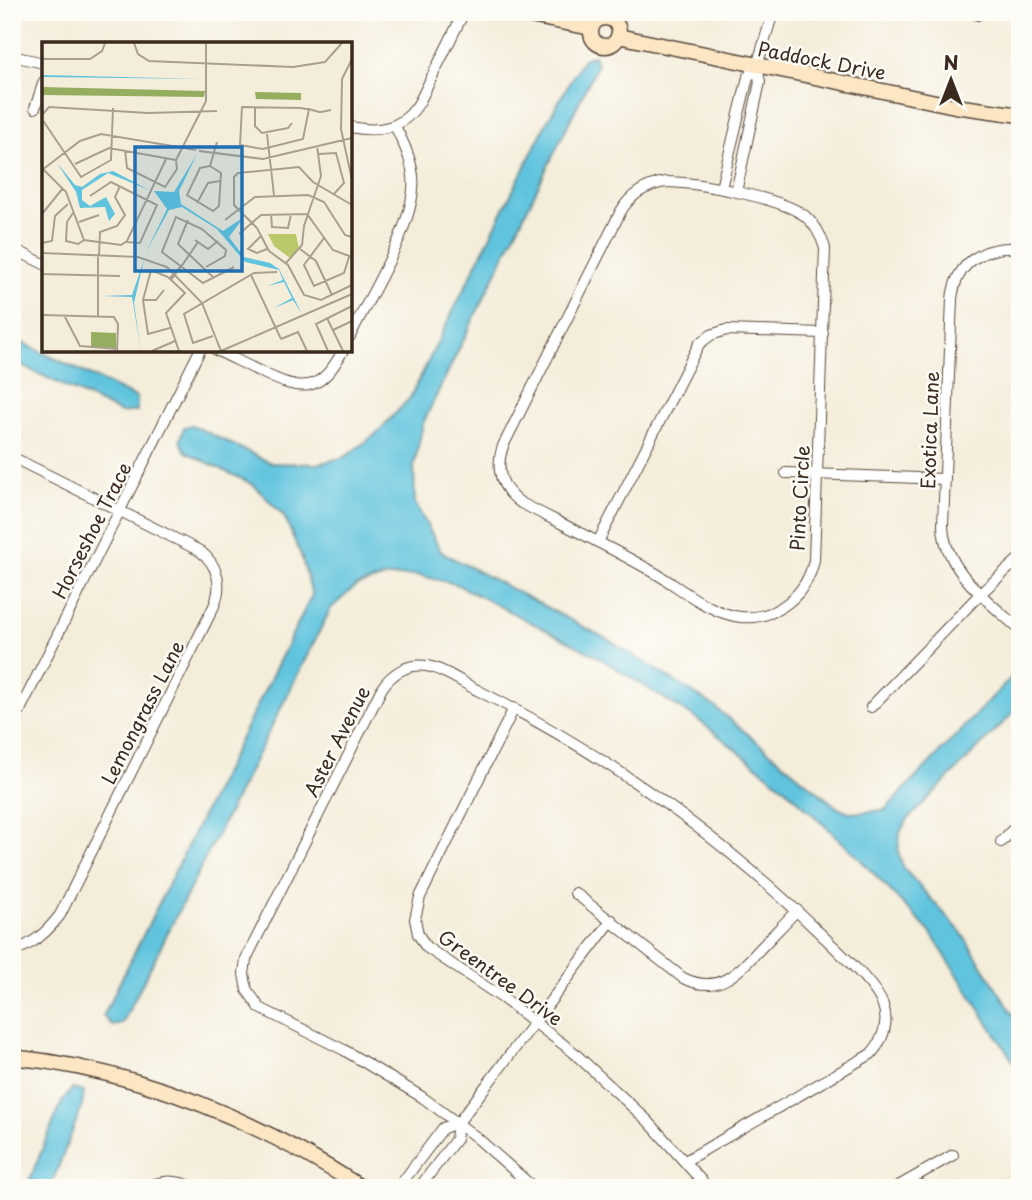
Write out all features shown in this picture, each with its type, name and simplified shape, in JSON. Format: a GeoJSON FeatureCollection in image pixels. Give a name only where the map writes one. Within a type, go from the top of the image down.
{"type":"FeatureCollection","features":[{"type":"Feature","properties":{"kind":"street"},"geometry":{"type":"LineString","coordinates":[[352,127],[374,131],[395,125],[416,107],[464,12]]}},
{"type":"Feature","properties":{"kind":"street"},"geometry":{"type":"LineString","coordinates":[[510,12],[591,28]]}},
{"type":"Feature","properties":{"kind":"street"},"geometry":{"type":"LineString","coordinates":[[721,188],[748,77],[757,66],[773,12]]}},
{"type":"Feature","properties":{"kind":"street"},"geometry":{"type":"LineString","coordinates":[[599,18],[608,18],[616,23],[618,36],[612,43],[598,44],[592,38],[591,28],[599,18]]}},
{"type":"Feature","properties":{"kind":"street","name":"Paddock Drive"},"geometry":{"type":"LineString","coordinates":[[618,36],[955,106],[1020,116]]}},
{"type":"Feature","properties":{"kind":"street"},"geometry":{"type":"LineString","coordinates":[[12,56],[42,63]]}},
{"type":"Feature","properties":{"kind":"street"},"geometry":{"type":"LineString","coordinates":[[736,192],[761,82],[757,66]]}},
{"type":"Feature","properties":{"kind":"street"},"geometry":{"type":"LineString","coordinates":[[34,108],[42,86]]}},
{"type":"Feature","properties":{"kind":"street"},"geometry":{"type":"LineString","coordinates":[[352,332],[404,228],[411,207],[414,178],[411,163],[395,125]]}},
{"type":"Feature","properties":{"kind":"street","name":"Pinto Circle"},"geometry":{"type":"LineString","coordinates":[[673,182],[736,192],[802,213],[817,228],[825,255],[814,552],[810,575],[792,600],[779,609],[764,615],[741,617],[725,614],[597,541],[515,499],[506,489],[500,475],[499,460],[503,446],[624,205],[646,187],[659,183],[673,182]]}},
{"type":"Feature","properties":{"kind":"street"},"geometry":{"type":"LineString","coordinates":[[12,248],[42,263]]}},
{"type":"Feature","properties":{"kind":"street","name":"Exotica Lane"},"geometry":{"type":"LineString","coordinates":[[1020,248],[994,248],[981,253],[964,267],[954,285],[951,299],[943,525],[946,548],[957,569],[1020,630]]}},
{"type":"Feature","properties":{"kind":"street"},"geometry":{"type":"LineString","coordinates":[[597,541],[699,344],[711,335],[726,330],[823,333]]}},
{"type":"Feature","properties":{"kind":"street","name":"Horseshoe Trace"},"geometry":{"type":"LineString","coordinates":[[12,726],[199,352]]}},
{"type":"Feature","properties":{"kind":"street"},"geometry":{"type":"LineString","coordinates":[[220,352],[284,383],[300,386],[315,383],[328,374],[342,352]]}},
{"type":"Feature","properties":{"kind":"street","name":"Lemongrass Lane"},"geometry":{"type":"LineString","coordinates":[[12,457],[205,555],[217,574],[217,599],[60,915],[42,935],[12,951]]}},
{"type":"Feature","properties":{"kind":"street"},"geometry":{"type":"LineString","coordinates":[[786,473],[945,479]]}},
{"type":"Feature","properties":{"kind":"street"},"geometry":{"type":"LineString","coordinates":[[871,707],[981,593],[1020,558]]}},
{"type":"Feature","properties":{"kind":"street","name":"Aster Avenue"},"geometry":{"type":"LineString","coordinates":[[534,1188],[458,1124],[384,1073],[260,1008],[247,990],[246,959],[382,688],[391,677],[404,669],[426,666],[514,708],[605,761],[672,806],[726,848],[797,910],[875,991],[884,1012],[883,1035],[871,1054],[685,1161]]}},
{"type":"Feature","properties":{"kind":"street","name":"Greentree Drive"},"geometry":{"type":"LineString","coordinates":[[514,708],[419,897],[415,919],[421,941],[432,953],[535,1022],[614,1087],[708,1188]]}},
{"type":"Feature","properties":{"kind":"street"},"geometry":{"type":"LineString","coordinates":[[1001,842],[1020,822]]}},
{"type":"Feature","properties":{"kind":"street"},"geometry":{"type":"LineString","coordinates":[[575,893],[683,978],[697,984],[713,984],[734,976],[797,910]]}},
{"type":"Feature","properties":{"kind":"street"},"geometry":{"type":"LineString","coordinates":[[419,1188],[456,1139],[458,1124],[612,920]]}},
{"type":"Feature","properties":{"kind":"street"},"geometry":{"type":"LineString","coordinates":[[12,1057],[75,1067],[136,1082],[199,1104],[253,1125],[309,1154],[362,1188]]}},
{"type":"Feature","properties":{"kind":"street"},"geometry":{"type":"LineString","coordinates":[[398,1188],[443,1128],[458,1124]]}},
{"type":"Feature","properties":{"kind":"street"},"geometry":{"type":"LineString","coordinates":[[895,1188],[953,1155]]}},
{"type":"Feature","properties":{"kind":"street"},"geometry":{"type":"LineString","coordinates":[[146,1188],[168,1181],[196,1188]]}},
{"type":"Feature","properties":{"kind":"water"},"geometry":{"type":"Polygon","coordinates":[[[594,55],[597,65],[423,423],[414,466],[415,503],[441,552],[607,639],[711,704],[838,808],[853,813],[885,810],[1020,668],[1020,706],[908,819],[900,832],[898,852],[904,869],[961,932],[1020,1025],[1020,1072],[930,932],[857,856],[786,789],[697,719],[593,654],[456,584],[417,575],[386,577],[356,586],[331,608],[122,1024],[113,1026],[103,1016],[312,595],[301,555],[284,516],[254,485],[186,452],[180,440],[184,427],[192,425],[271,463],[317,464],[345,457],[376,434],[410,398],[547,122],[583,59],[594,55]]]}},
{"type":"Feature","properties":{"kind":"water"},"geometry":{"type":"Polygon","coordinates":[[[12,338],[137,398],[137,411],[121,413],[12,361],[12,338]]]}},
{"type":"Feature","properties":{"kind":"water"},"geometry":{"type":"Polygon","coordinates":[[[72,1089],[84,1092],[82,1106],[50,1188],[26,1188],[62,1102],[72,1089]]]}}]}
